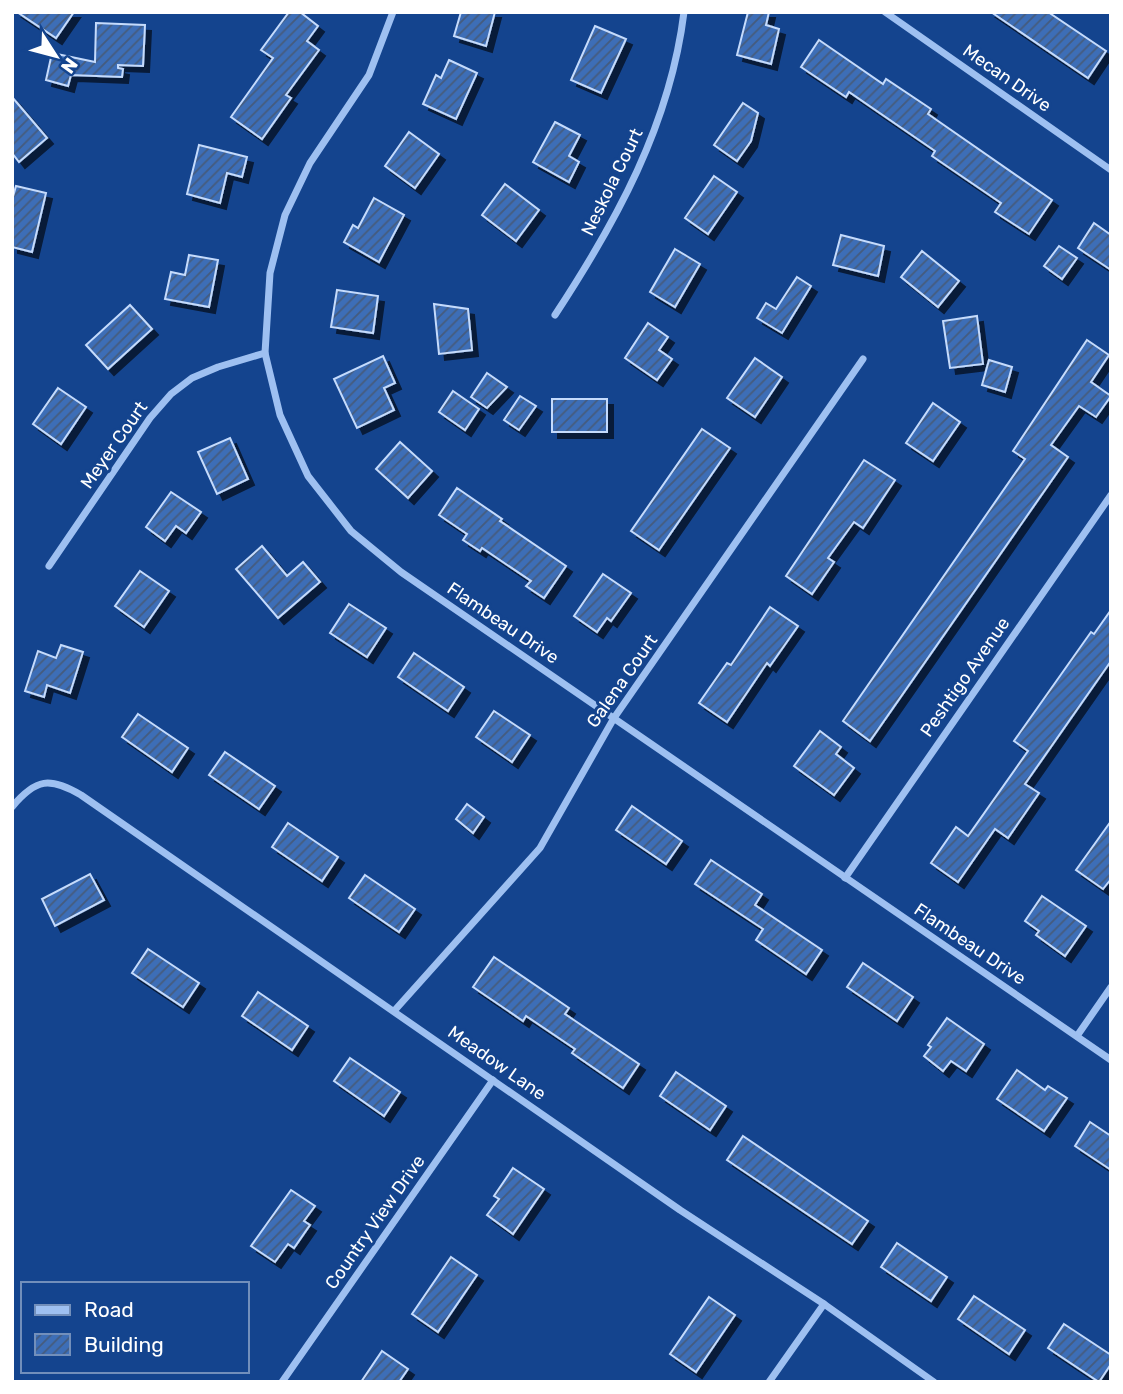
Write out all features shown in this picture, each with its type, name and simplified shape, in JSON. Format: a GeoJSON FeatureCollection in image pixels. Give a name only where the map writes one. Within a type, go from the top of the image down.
{"type":"FeatureCollection","features":[{"type":"Feature","properties":{"kind":"street","name":"Flambeau Drive"},"geometry":{"type":"LineString","coordinates":[[393,12],[369,75],[310,163],[285,215],[270,273],[265,353],[280,415],[308,476],[351,531],[401,572],[1111,1060]]}},
{"type":"Feature","properties":{"kind":"street","name":"Neskola Court"},"geometry":{"type":"LineString","coordinates":[[555,315],[591,261],[635,179],[665,105],[684,12]]}},
{"type":"Feature","properties":{"kind":"street","name":"Mecan Drive"},"geometry":{"type":"LineString","coordinates":[[885,12],[1111,170]]}},
{"type":"Feature","properties":{"kind":"street","name":"Meyer Court"},"geometry":{"type":"LineString","coordinates":[[49,566],[150,418],[171,394],[192,378],[265,353]]}},
{"type":"Feature","properties":{"kind":"street","name":"Galena Court"},"geometry":{"type":"LineString","coordinates":[[395,1010],[540,848],[614,718],[863,359]]}},
{"type":"Feature","properties":{"kind":"street","name":"Peshtigo Avenue"},"geometry":{"type":"LineString","coordinates":[[845,878],[1111,495]]}},
{"type":"Feature","properties":{"kind":"street","name":"Meadow Lane"},"geometry":{"type":"LineString","coordinates":[[12,807],[25,792],[38,783],[64,785],[81,795],[680,1210],[824,1304],[934,1382]]}},
{"type":"Feature","properties":{"kind":"street"},"geometry":{"type":"LineString","coordinates":[[1077,1036],[1111,987]]}},
{"type":"Feature","properties":{"kind":"street","name":"Country View Drive"},"geometry":{"type":"LineString","coordinates":[[282,1382],[493,1080]]}},
{"type":"Feature","properties":{"kind":"street"},"geometry":{"type":"LineString","coordinates":[[769,1382],[824,1304]]}},
{"type":"Feature","properties":{"kind":"building"},"geometry":{"type":"Polygon","coordinates":[[[17,12],[74,12],[56,38],[17,12]]]}},
{"type":"Feature","properties":{"kind":"building"},"geometry":{"type":"Polygon","coordinates":[[[289,12],[300,12],[318,26],[307,41],[319,50],[286,95],[291,98],[262,139],[231,117],[273,58],[261,50],[289,12]]]}},
{"type":"Feature","properties":{"kind":"building"},"geometry":{"type":"Polygon","coordinates":[[[461,12],[495,12],[486,46],[454,36],[461,12]]]}},
{"type":"Feature","properties":{"kind":"building"},"geometry":{"type":"Polygon","coordinates":[[[748,12],[769,12],[766,25],[779,29],[771,64],[737,55],[748,12]]]}},
{"type":"Feature","properties":{"kind":"building"},"geometry":{"type":"Polygon","coordinates":[[[991,12],[1048,12],[1106,51],[1088,78],[991,12]]]}},
{"type":"Feature","properties":{"kind":"building"},"geometry":{"type":"Polygon","coordinates":[[[96,23],[145,25],[143,66],[118,65],[118,68],[123,69],[122,77],[71,75],[68,86],[46,80],[52,53],[95,62],[96,23]]]}},
{"type":"Feature","properties":{"kind":"building"},"geometry":{"type":"Polygon","coordinates":[[[595,26],[626,39],[601,93],[571,80],[595,26]]]}},
{"type":"Feature","properties":{"kind":"building"},"geometry":{"type":"Polygon","coordinates":[[[819,40],[883,84],[886,79],[931,109],[928,114],[1052,200],[1029,234],[995,212],[1001,203],[932,156],[935,151],[849,92],[846,97],[801,67],[819,40]]]}},
{"type":"Feature","properties":{"kind":"building"},"geometry":{"type":"Polygon","coordinates":[[[449,60],[477,73],[456,119],[423,104],[436,75],[441,78],[449,60]]]}},
{"type":"Feature","properties":{"kind":"building"},"geometry":{"type":"Polygon","coordinates":[[[12,97],[47,138],[19,162],[12,153],[12,97]]]}},
{"type":"Feature","properties":{"kind":"building"},"geometry":{"type":"Polygon","coordinates":[[[743,103],[758,113],[751,141],[737,161],[714,145],[743,103]]]}},
{"type":"Feature","properties":{"kind":"building"},"geometry":{"type":"Polygon","coordinates":[[[555,122],[580,135],[569,156],[579,162],[569,182],[533,162],[555,122]]]}},
{"type":"Feature","properties":{"kind":"building"},"geometry":{"type":"Polygon","coordinates":[[[409,132],[439,154],[415,188],[385,166],[409,132]]]}},
{"type":"Feature","properties":{"kind":"building"},"geometry":{"type":"Polygon","coordinates":[[[199,145],[247,157],[242,177],[227,173],[220,203],[187,194],[199,145]]]}},
{"type":"Feature","properties":{"kind":"building"},"geometry":{"type":"Polygon","coordinates":[[[714,176],[737,192],[708,234],[685,218],[714,176]]]}},
{"type":"Feature","properties":{"kind":"building"},"geometry":{"type":"Polygon","coordinates":[[[505,184],[539,210],[516,241],[482,215],[505,184]]]}},
{"type":"Feature","properties":{"kind":"building"},"geometry":{"type":"Polygon","coordinates":[[[16,186],[46,193],[32,252],[12,247],[12,200],[16,186]]]}},
{"type":"Feature","properties":{"kind":"building"},"geometry":{"type":"Polygon","coordinates":[[[374,198],[404,215],[379,262],[344,242],[353,225],[358,228],[374,198]]]}},
{"type":"Feature","properties":{"kind":"building"},"geometry":{"type":"Polygon","coordinates":[[[1094,223],[1111,235],[1111,270],[1078,248],[1094,223]]]}},
{"type":"Feature","properties":{"kind":"building"},"geometry":{"type":"Polygon","coordinates":[[[841,235],[884,246],[878,276],[833,265],[841,235]]]}},
{"type":"Feature","properties":{"kind":"building"},"geometry":{"type":"Polygon","coordinates":[[[1059,246],[1077,258],[1062,279],[1044,266],[1059,246]]]}},
{"type":"Feature","properties":{"kind":"building"},"geometry":{"type":"Polygon","coordinates":[[[675,249],[700,264],[675,307],[650,292],[675,249]]]}},
{"type":"Feature","properties":{"kind":"building"},"geometry":{"type":"Polygon","coordinates":[[[922,251],[959,281],[938,307],[901,277],[922,251]]]}},
{"type":"Feature","properties":{"kind":"building"},"geometry":{"type":"Polygon","coordinates":[[[189,255],[218,260],[209,307],[165,299],[171,272],[185,275],[189,255]]]}},
{"type":"Feature","properties":{"kind":"building"},"geometry":{"type":"Polygon","coordinates":[[[797,277],[811,286],[782,333],[757,318],[766,303],[776,309],[797,277]]]}},
{"type":"Feature","properties":{"kind":"building"},"geometry":{"type":"Polygon","coordinates":[[[337,290],[378,296],[373,333],[331,327],[337,290]]]}},
{"type":"Feature","properties":{"kind":"building"},"geometry":{"type":"Polygon","coordinates":[[[434,304],[468,309],[472,350],[439,354],[434,304]]]}},
{"type":"Feature","properties":{"kind":"building"},"geometry":{"type":"Polygon","coordinates":[[[130,305],[152,329],[108,369],[86,345],[130,305]]]}},
{"type":"Feature","properties":{"kind":"building"},"geometry":{"type":"Polygon","coordinates":[[[977,316],[983,364],[950,368],[943,321],[977,316]]]}},
{"type":"Feature","properties":{"kind":"building"},"geometry":{"type":"Polygon","coordinates":[[[648,323],[668,337],[659,350],[672,359],[657,380],[625,358],[648,323]]]}},
{"type":"Feature","properties":{"kind":"building"},"geometry":{"type":"Polygon","coordinates":[[[1087,340],[1109,355],[1091,382],[1111,396],[1096,417],[1079,406],[1051,445],[1068,457],[870,741],[843,721],[1025,459],[1013,451],[1087,340]]]}},
{"type":"Feature","properties":{"kind":"building"},"geometry":{"type":"Polygon","coordinates":[[[383,356],[395,383],[384,388],[394,410],[357,428],[334,379],[383,356]]]}},
{"type":"Feature","properties":{"kind":"building"},"geometry":{"type":"Polygon","coordinates":[[[755,358],[782,377],[755,417],[727,398],[755,358]]]}},
{"type":"Feature","properties":{"kind":"building"},"geometry":{"type":"Polygon","coordinates":[[[989,360],[1012,367],[1005,392],[982,385],[989,360]]]}},
{"type":"Feature","properties":{"kind":"building"},"geometry":{"type":"Polygon","coordinates":[[[487,373],[507,387],[487,408],[471,397],[487,373]]]}},
{"type":"Feature","properties":{"kind":"building"},"geometry":{"type":"Polygon","coordinates":[[[58,388],[86,407],[61,444],[33,424],[58,388]]]}},
{"type":"Feature","properties":{"kind":"building"},"geometry":{"type":"Polygon","coordinates":[[[453,391],[479,409],[465,430],[439,412],[453,391]]]}},
{"type":"Feature","properties":{"kind":"building"},"geometry":{"type":"Polygon","coordinates":[[[520,396],[536,406],[519,430],[504,420],[520,396]]]}},
{"type":"Feature","properties":{"kind":"building"},"geometry":{"type":"Polygon","coordinates":[[[552,399],[607,399],[607,432],[552,432],[552,399]]]}},
{"type":"Feature","properties":{"kind":"building"},"geometry":{"type":"Polygon","coordinates":[[[933,403],[960,422],[933,461],[906,443],[933,403]]]}},
{"type":"Feature","properties":{"kind":"building"},"geometry":{"type":"Polygon","coordinates":[[[702,429],[730,448],[659,550],[631,531],[702,429]]]}},
{"type":"Feature","properties":{"kind":"building"},"geometry":{"type":"Polygon","coordinates":[[[230,438],[248,479],[217,494],[198,452],[230,438]]]}},
{"type":"Feature","properties":{"kind":"building"},"geometry":{"type":"Polygon","coordinates":[[[400,442],[432,471],[408,498],[376,469],[400,442]]]}},
{"type":"Feature","properties":{"kind":"building"},"geometry":{"type":"Polygon","coordinates":[[[864,460],[895,480],[863,528],[854,522],[828,558],[834,562],[812,594],[786,576],[864,460]]]}},
{"type":"Feature","properties":{"kind":"building"},"geometry":{"type":"Polygon","coordinates":[[[457,488],[566,566],[544,598],[526,586],[531,581],[482,548],[480,551],[463,540],[467,534],[439,515],[457,488]]]}},
{"type":"Feature","properties":{"kind":"building"},"geometry":{"type":"Polygon","coordinates":[[[171,492],[201,512],[186,533],[176,526],[165,541],[146,527],[171,492]]]}},
{"type":"Feature","properties":{"kind":"building"},"geometry":{"type":"Polygon","coordinates":[[[262,546],[287,576],[303,562],[320,582],[278,618],[236,569],[262,546]]]}},
{"type":"Feature","properties":{"kind":"building"},"geometry":{"type":"Polygon","coordinates":[[[140,571],[169,591],[144,627],[115,606],[140,571]]]}},
{"type":"Feature","properties":{"kind":"building"},"geometry":{"type":"Polygon","coordinates":[[[603,574],[631,593],[611,621],[607,618],[597,632],[574,616],[603,574]]]}},
{"type":"Feature","properties":{"kind":"building"},"geometry":{"type":"Polygon","coordinates":[[[349,604],[386,628],[367,657],[330,633],[349,604]]]}},
{"type":"Feature","properties":{"kind":"building"},"geometry":{"type":"Polygon","coordinates":[[[770,607],[798,626],[770,666],[767,663],[727,722],[699,703],[727,663],[731,665],[770,607]]]}},
{"type":"Feature","properties":{"kind":"building"},"geometry":{"type":"Polygon","coordinates":[[[1111,610],[1111,661],[1025,784],[1039,793],[1008,838],[995,829],[958,882],[931,863],[956,827],[968,836],[1028,751],[1014,741],[1091,632],[1094,634],[1111,610]]]}},
{"type":"Feature","properties":{"kind":"building"},"geometry":{"type":"Polygon","coordinates":[[[61,645],[83,652],[70,693],[47,685],[44,697],[25,691],[38,651],[56,658],[61,645]]]}},
{"type":"Feature","properties":{"kind":"building"},"geometry":{"type":"Polygon","coordinates":[[[414,653],[464,687],[448,711],[398,677],[414,653]]]}},
{"type":"Feature","properties":{"kind":"building"},"geometry":{"type":"Polygon","coordinates":[[[494,711],[530,735],[512,762],[476,737],[494,711]]]}},
{"type":"Feature","properties":{"kind":"building"},"geometry":{"type":"Polygon","coordinates":[[[138,714],[188,748],[172,772],[122,737],[138,714]]]}},
{"type":"Feature","properties":{"kind":"building"},"geometry":{"type":"Polygon","coordinates":[[[820,731],[841,747],[836,754],[854,768],[834,795],[794,766],[820,731]]]}},
{"type":"Feature","properties":{"kind":"building"},"geometry":{"type":"Polygon","coordinates":[[[225,752],[275,786],[259,809],[209,775],[225,752]]]}},
{"type":"Feature","properties":{"kind":"building"},"geometry":{"type":"Polygon","coordinates":[[[467,804],[484,817],[473,833],[456,819],[467,804]]]}},
{"type":"Feature","properties":{"kind":"building"},"geometry":{"type":"Polygon","coordinates":[[[632,806],[682,841],[666,864],[616,830],[632,806]]]}},
{"type":"Feature","properties":{"kind":"building"},"geometry":{"type":"Polygon","coordinates":[[[1111,821],[1111,879],[1103,889],[1076,870],[1111,821]]]}},
{"type":"Feature","properties":{"kind":"building"},"geometry":{"type":"Polygon","coordinates":[[[288,823],[338,857],[322,881],[272,847],[288,823]]]}},
{"type":"Feature","properties":{"kind":"building"},"geometry":{"type":"Polygon","coordinates":[[[711,860],[762,894],[755,905],[822,950],[806,974],[756,940],[763,929],[695,884],[711,860]]]}},
{"type":"Feature","properties":{"kind":"building"},"geometry":{"type":"Polygon","coordinates":[[[90,874],[104,900],[55,926],[42,899],[90,874]]]}},
{"type":"Feature","properties":{"kind":"building"},"geometry":{"type":"Polygon","coordinates":[[[365,875],[415,909],[399,932],[349,898],[365,875]]]}},
{"type":"Feature","properties":{"kind":"building"},"geometry":{"type":"Polygon","coordinates":[[[1042,896],[1086,926],[1065,956],[1036,935],[1039,931],[1025,921],[1042,896]]]}},
{"type":"Feature","properties":{"kind":"building"},"geometry":{"type":"Polygon","coordinates":[[[148,949],[199,983],[183,1007],[132,973],[148,949]]]}},
{"type":"Feature","properties":{"kind":"building"},"geometry":{"type":"Polygon","coordinates":[[[494,957],[569,1008],[565,1014],[639,1064],[623,1088],[572,1053],[575,1049],[526,1016],[523,1021],[473,987],[494,957]]]}},
{"type":"Feature","properties":{"kind":"building"},"geometry":{"type":"Polygon","coordinates":[[[863,963],[913,997],[897,1021],[847,987],[863,963]]]}},
{"type":"Feature","properties":{"kind":"building"},"geometry":{"type":"Polygon","coordinates":[[[258,992],[308,1026],[292,1050],[242,1016],[258,992]]]}},
{"type":"Feature","properties":{"kind":"building"},"geometry":{"type":"Polygon","coordinates":[[[947,1018],[984,1044],[966,1071],[951,1061],[943,1071],[924,1056],[931,1047],[928,1045],[947,1018]]]}},
{"type":"Feature","properties":{"kind":"building"},"geometry":{"type":"Polygon","coordinates":[[[350,1058],[400,1092],[384,1116],[334,1081],[350,1058]]]}},
{"type":"Feature","properties":{"kind":"building"},"geometry":{"type":"Polygon","coordinates":[[[1017,1070],[1045,1090],[1048,1086],[1067,1098],[1044,1131],[997,1099],[1017,1070]]]}},
{"type":"Feature","properties":{"kind":"building"},"geometry":{"type":"Polygon","coordinates":[[[676,1072],[726,1106],[710,1130],[660,1096],[676,1072]]]}},
{"type":"Feature","properties":{"kind":"building"},"geometry":{"type":"Polygon","coordinates":[[[1090,1122],[1111,1136],[1111,1170],[1075,1146],[1090,1122]]]}},
{"type":"Feature","properties":{"kind":"building"},"geometry":{"type":"Polygon","coordinates":[[[743,1136],[868,1221],[852,1244],[727,1160],[743,1136]]]}},
{"type":"Feature","properties":{"kind":"building"},"geometry":{"type":"Polygon","coordinates":[[[513,1168],[544,1189],[513,1234],[487,1215],[499,1199],[494,1196],[513,1168]]]}},
{"type":"Feature","properties":{"kind":"building"},"geometry":{"type":"Polygon","coordinates":[[[291,1190],[315,1206],[304,1221],[310,1225],[294,1248],[288,1244],[275,1262],[251,1246],[291,1190]]]}},
{"type":"Feature","properties":{"kind":"building"},"geometry":{"type":"Polygon","coordinates":[[[897,1243],[947,1277],[931,1301],[881,1267],[897,1243]]]}},
{"type":"Feature","properties":{"kind":"building"},"geometry":{"type":"Polygon","coordinates":[[[451,1257],[477,1275],[438,1332],[412,1314],[451,1257]]]}},
{"type":"Feature","properties":{"kind":"building"},"geometry":{"type":"Polygon","coordinates":[[[974,1296],[1025,1330],[1009,1354],[958,1319],[974,1296]]]}},
{"type":"Feature","properties":{"kind":"building"},"geometry":{"type":"Polygon","coordinates":[[[709,1297],[735,1315],[696,1372],[670,1354],[709,1297]]]}},
{"type":"Feature","properties":{"kind":"building"},"geometry":{"type":"Polygon","coordinates":[[[1064,1324],[1111,1355],[1111,1364],[1099,1382],[1048,1348],[1064,1324]]]}},
{"type":"Feature","properties":{"kind":"building"},"geometry":{"type":"Polygon","coordinates":[[[382,1351],[408,1369],[399,1382],[361,1382],[382,1351]]]}}]}
